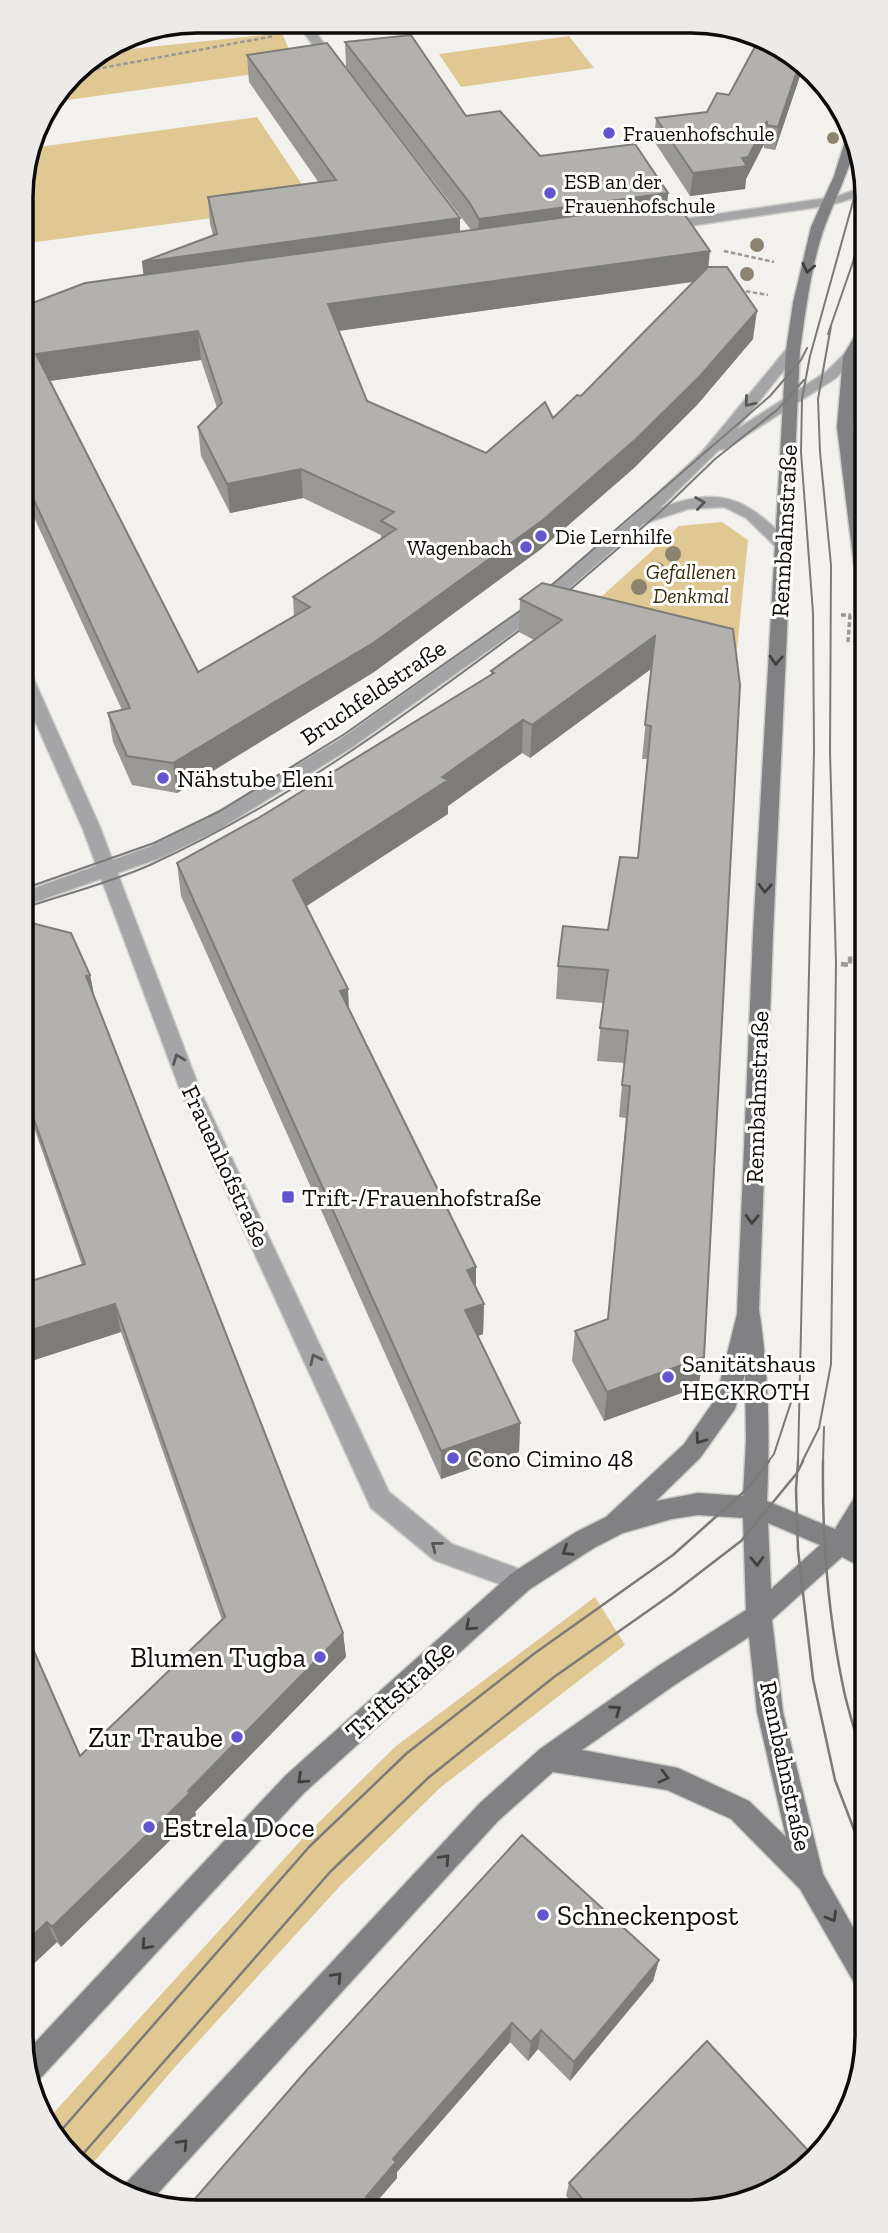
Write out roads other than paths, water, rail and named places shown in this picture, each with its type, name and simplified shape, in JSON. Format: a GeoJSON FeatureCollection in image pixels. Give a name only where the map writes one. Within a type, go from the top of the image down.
{"type":"FeatureCollection","features":[{"type":"Feature","properties":{"kind":"main road","name":"Rennbahnstraße"},"geometry":{"type":"LineString","coordinates":[[848,152],[841,176],[817,227],[793,349],[763,933],[748,1309],[756,1363],[758,1440],[755,1507],[759,1616],[770,1712],[810,1879],[854,1955]]}},
{"type":"Feature","properties":{"kind":"main road"},"geometry":{"type":"LineString","coordinates":[[855,347],[850,356],[845,427],[855,507]]}},
{"type":"Feature","properties":{"kind":"main road","name":"Triftstraße"},"geometry":{"type":"LineString","coordinates":[[36,2062],[295,1784],[521,1581],[584,1540],[615,1525],[692,1451],[727,1402],[748,1309]]}},
{"type":"Feature","properties":{"kind":"main road"},"geometry":{"type":"LineString","coordinates":[[615,1525],[674,1507],[717,1504],[755,1507],[791,1519],[854,1552]]}},
{"type":"Feature","properties":{"kind":"main road"},"geometry":{"type":"LineString","coordinates":[[141,2189],[480,1821],[549,1758],[667,1675],[759,1616],[840,1543],[854,1520]]}},
{"type":"Feature","properties":{"kind":"main road"},"geometry":{"type":"LineString","coordinates":[[549,1758],[669,1777],[717,1799],[740,1810],[810,1879]]}},
{"type":"Feature","properties":{"kind":"street"},"geometry":{"type":"LineString","coordinates":[[310,33],[341,73]]}},
{"type":"Feature","properties":{"kind":"street"},"geometry":{"type":"LineString","coordinates":[[827,202],[855,194]]}},
{"type":"Feature","properties":{"kind":"street"},"geometry":{"type":"LineString","coordinates":[[648,228],[827,202],[855,201]]}},
{"type":"Feature","properties":{"kind":"street","name":"Bruchfeldstraße"},"geometry":{"type":"LineString","coordinates":[[34,895],[156,852],[211,825],[345,744],[531,612],[635,523],[707,455],[793,349]]}},
{"type":"Feature","properties":{"kind":"street","name":"Bruchfeldstraße"},"geometry":{"type":"LineString","coordinates":[[707,455],[831,375],[850,356]]}},
{"type":"Feature","properties":{"kind":"street"},"geometry":{"type":"LineString","coordinates":[[635,523],[699,501],[725,502],[751,513],[783,545]]}},
{"type":"Feature","properties":{"kind":"street","name":"Frauenhofstraße"},"geometry":{"type":"LineString","coordinates":[[34,698],[91,827],[192,1095],[380,1500],[443,1552],[521,1581]]}},
{"type":"Feature","properties":{"kind":"tram line"},"geometry":{"type":"LineString","coordinates":[[798,1462],[814,751],[813,613],[801,452],[802,399],[810,356],[855,195]]}},
{"type":"Feature","properties":{"kind":"tram line"},"geometry":{"type":"LineString","coordinates":[[828,334],[855,254]]}},
{"type":"Feature","properties":{"kind":"tram line"},"geometry":{"type":"LineString","coordinates":[[802,1462],[819,1428],[831,1364],[836,963],[830,752],[831,565],[820,452],[818,399],[831,326]]}},
{"type":"Feature","properties":{"kind":"tram line"},"geometry":{"type":"LineString","coordinates":[[34,885],[154,843],[220,811],[343,735],[521,610],[560,578],[770,396],[801,360],[807,348]]}},
{"type":"Feature","properties":{"kind":"tram line"},"geometry":{"type":"LineString","coordinates":[[557,601],[658,514],[715,459],[777,410],[804,380]]}},
{"type":"Feature","properties":{"kind":"tram line"},"geometry":{"type":"LineString","coordinates":[[34,905],[150,865],[252,813],[396,720],[535,619]]}},
{"type":"Feature","properties":{"kind":"tram line"},"geometry":{"type":"LineString","coordinates":[[768,1462],[774,1454],[793,1396]]}},
{"type":"Feature","properties":{"kind":"tram line"},"geometry":{"type":"LineString","coordinates":[[823,1462],[824,1427]]}},
{"type":"Feature","properties":{"kind":"tram line"},"geometry":{"type":"LineString","coordinates":[[63,2129],[309,1847],[407,1753],[535,1653],[673,1555],[747,1489],[769,1461]]}},
{"type":"Feature","properties":{"kind":"tram line"},"geometry":{"type":"LineString","coordinates":[[797,1473],[798,1461]]}},
{"type":"Feature","properties":{"kind":"tram line"},"geometry":{"type":"LineString","coordinates":[[797,1473],[803,1461]]}},
{"type":"Feature","properties":{"kind":"tram line"},"geometry":{"type":"LineString","coordinates":[[823,1462],[825,1548],[830,1606],[838,1663],[854,1729]]}},
{"type":"Feature","properties":{"kind":"tram line"},"geometry":{"type":"LineString","coordinates":[[83,2154],[331,1871],[428,1778],[554,1677],[672,1594],[741,1541],[797,1473]]}},
{"type":"Feature","properties":{"kind":"tram line"},"geometry":{"type":"LineString","coordinates":[[797,1473],[798,1550],[813,1679],[835,1780],[854,1830]]}},
{"type":"Feature","properties":{"kind":"place","name":"Frauenhofschule"},"geometry":{"type":"Point","coordinates":[609,133]}},
{"type":"Feature","properties":{"kind":"place","name":"ESB an der Frauenhofschule"},"geometry":{"type":"Point","coordinates":[550,193]}},
{"type":"Feature","properties":{"kind":"place","name":"Die Lernhilfe"},"geometry":{"type":"Point","coordinates":[541,536]}},
{"type":"Feature","properties":{"kind":"place","name":"Wagenbach"},"geometry":{"type":"Point","coordinates":[526,547]}},
{"type":"Feature","properties":{"kind":"place","name":"Nähstube Eleni"},"geometry":{"type":"Point","coordinates":[163,778]}},
{"type":"Feature","properties":{"kind":"place","name":"Trift-/Frauenhofstraße"},"geometry":{"type":"Point","coordinates":[288,1197]}},
{"type":"Feature","properties":{"kind":"place","name":"Sanitätshaus HECKROTH"},"geometry":{"type":"Point","coordinates":[668,1377]}},
{"type":"Feature","properties":{"kind":"place","name":"Cono Cimino 48"},"geometry":{"type":"Point","coordinates":[453,1458]}},
{"type":"Feature","properties":{"kind":"place","name":"Blumen Tugba"},"geometry":{"type":"Point","coordinates":[320,1657]}},
{"type":"Feature","properties":{"kind":"place","name":"Zur Traube"},"geometry":{"type":"Point","coordinates":[237,1737]}},
{"type":"Feature","properties":{"kind":"place","name":"Estrela Doce"},"geometry":{"type":"Point","coordinates":[149,1827]}},
{"type":"Feature","properties":{"kind":"place","name":"Schneckenpost"},"geometry":{"type":"Point","coordinates":[543,1915]}},
{"type":"Feature","properties":{"kind":"park label","name":"Gefallenen Denkmal"},"geometry":{"type":"Point","coordinates":[691,583]}}]}
